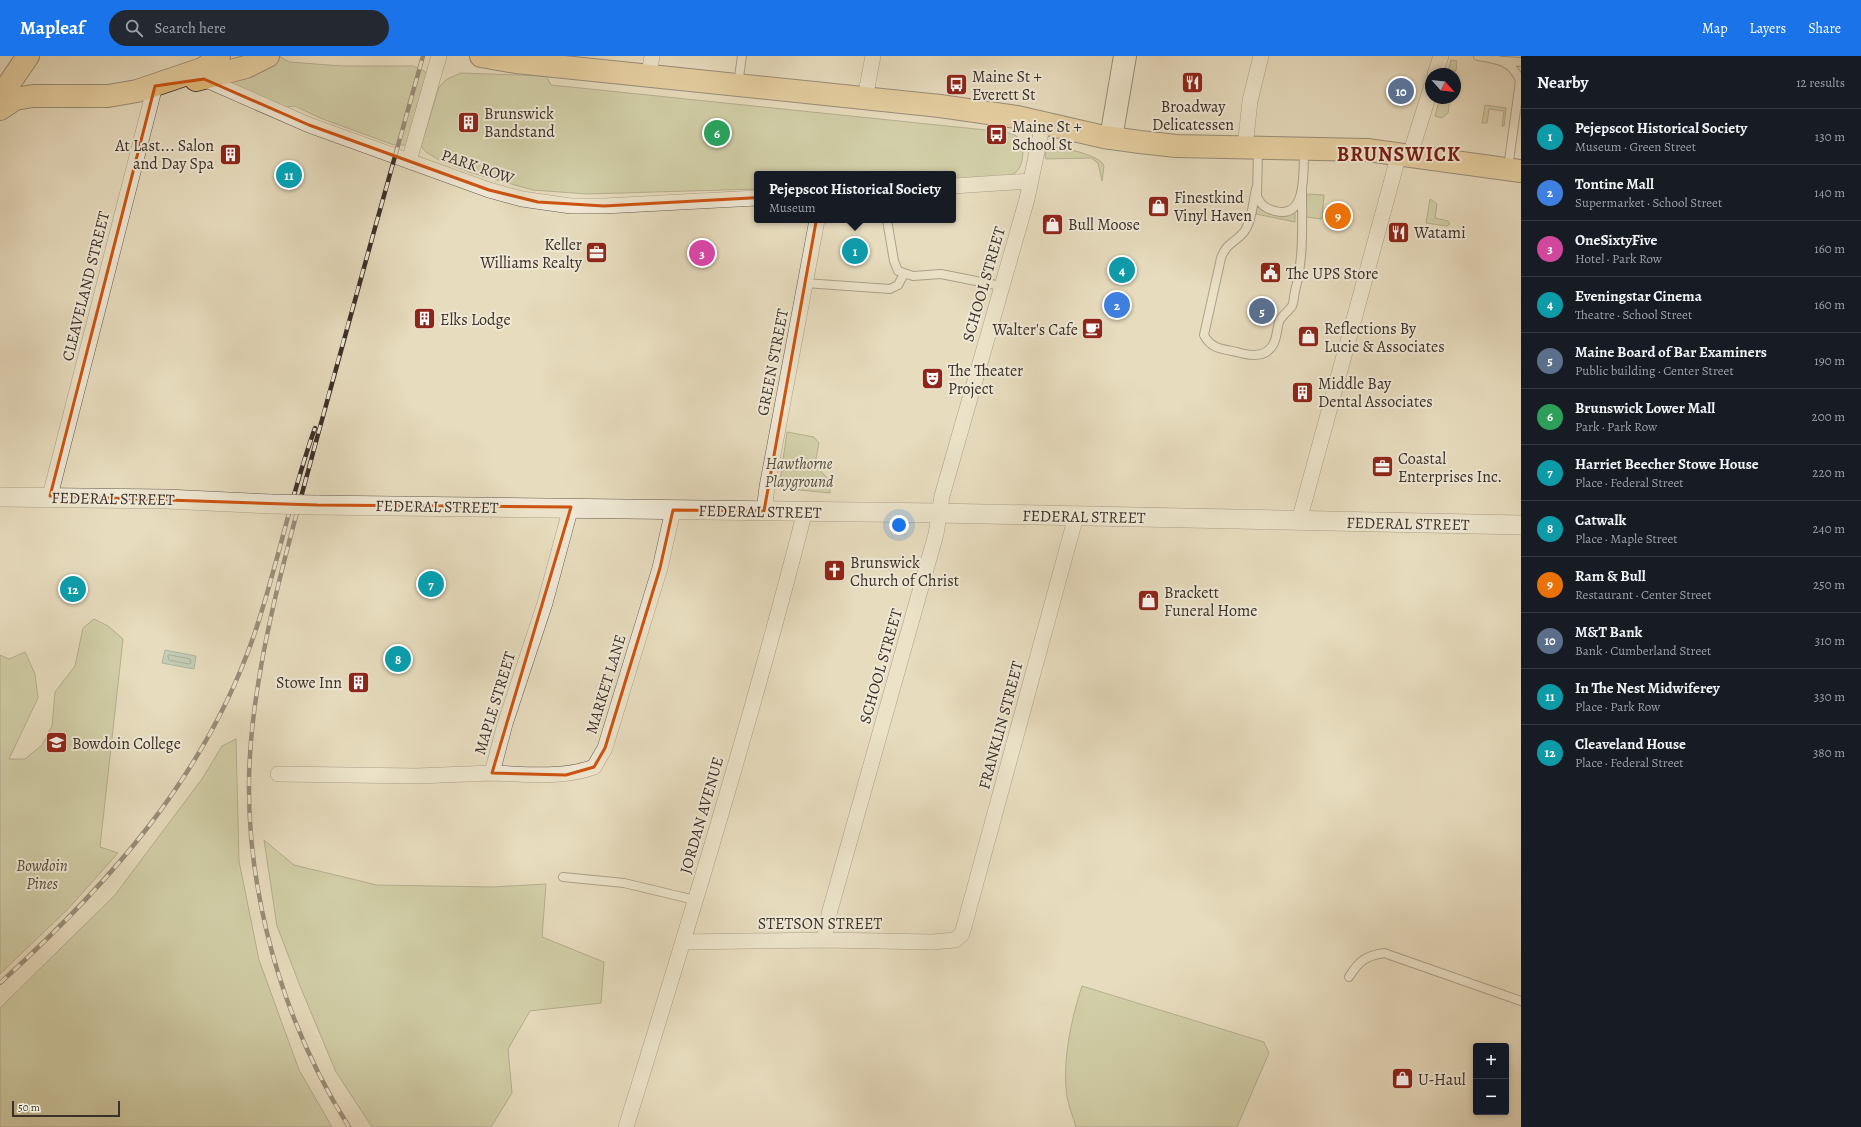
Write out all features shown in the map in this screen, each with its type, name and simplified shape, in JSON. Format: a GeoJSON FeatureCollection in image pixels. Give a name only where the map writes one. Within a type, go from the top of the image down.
{"type":"FeatureCollection","features":[{"type":"Feature","properties":{"kind":"main road"},"geometry":{"type":"LineString","coordinates":[[0,109],[15,99],[33,96],[122,95],[155,86],[206,67],[219,56]]}},
{"type":"Feature","properties":{"kind":"main road"},"geometry":{"type":"LineString","coordinates":[[155,86],[204,79],[246,67],[268,56]]}},
{"type":"Feature","properties":{"kind":"main road"},"geometry":{"type":"LineString","coordinates":[[487,56],[516,62],[655,69],[738,84],[986,112],[1111,138],[1176,146],[1367,150],[1514,170]]}},
{"type":"Feature","properties":{"kind":"main road"},"geometry":{"type":"LineString","coordinates":[[1111,138],[1125,56]]}},
{"type":"Feature","properties":{"kind":"main road"},"geometry":{"type":"LineString","coordinates":[[23,64],[16,76],[21,86],[33,96]]}},
{"type":"Feature","properties":{"kind":"main road"},"geometry":{"type":"LineString","coordinates":[[0,97],[23,64]]}},
{"type":"Feature","properties":{"kind":"street"},"geometry":{"type":"LineString","coordinates":[[409,161],[438,56]]}},
{"type":"Feature","properties":{"kind":"street"},"geometry":{"type":"LineString","coordinates":[[865,98],[873,56]]}},
{"type":"Feature","properties":{"kind":"street"},"geometry":{"type":"LineString","coordinates":[[1251,147],[1250,101],[1261,56]]}},
{"type":"Feature","properties":{"kind":"street"},"geometry":{"type":"LineString","coordinates":[[1437,68],[1441,56]]}},
{"type":"Feature","properties":{"kind":"street","name":"PARK ROW"},"geometry":{"type":"LineString","coordinates":[[204,79],[303,122],[502,194],[538,202],[571,206],[604,206],[754,198]]}},
{"type":"Feature","properties":{"kind":"street","name":"CLEAVELAND STREET"},"geometry":{"type":"LineString","coordinates":[[50,496],[155,86]]}},
{"type":"Feature","properties":{"kind":"street"},"geometry":{"type":"LineString","coordinates":[[1299,521],[1405,155],[1425,103]]}},
{"type":"Feature","properties":{"kind":"street","name":"SCHOOL STREET"},"geometry":{"type":"LineString","coordinates":[[824,940],[829,914],[936,534],[939,513],[1031,181],[1043,123]]}},
{"type":"Feature","properties":{"kind":"street"},"geometry":{"type":"LineString","coordinates":[[956,186],[1031,181]]}},
{"type":"Feature","properties":{"kind":"street","name":"GREEN STREET"},"geometry":{"type":"LineString","coordinates":[[764,511],[766,487],[816,223]]}},
{"type":"Feature","properties":{"kind":"street","name":"FEDERAL STREET"},"geometry":{"type":"LineString","coordinates":[[0,497],[50,496],[317,505],[571,507],[673,510],[939,513],[1521,525]]}},
{"type":"Feature","properties":{"kind":"street","name":"MAPLE STREET"},"geometry":{"type":"LineString","coordinates":[[278,774],[409,776],[492,773],[505,724],[545,603],[571,507]]}},
{"type":"Feature","properties":{"kind":"street","name":"MARKET LANE"},"geometry":{"type":"LineString","coordinates":[[492,773],[566,775],[579,773],[594,767],[607,740],[660,568],[673,510]]}},
{"type":"Feature","properties":{"kind":"street","name":"JORDAN AVENUE"},"geometry":{"type":"LineString","coordinates":[[626,1127],[683,942],[778,614],[805,511]]}},
{"type":"Feature","properties":{"kind":"street","name":"FRANKLIN STREET"},"geometry":{"type":"LineString","coordinates":[[955,940],[962,934],[1076,516]]}},
{"type":"Feature","properties":{"kind":"street","name":"STETSON STREET"},"geometry":{"type":"LineString","coordinates":[[683,942],[824,940],[932,942],[955,940]]}},
{"type":"Feature","properties":{"kind":"lane"},"geometry":{"type":"LineString","coordinates":[[738,84],[742,56]]}},
{"type":"Feature","properties":{"kind":"lane"},"geometry":{"type":"LineString","coordinates":[[1478,56],[1503,61],[1521,62]]}},
{"type":"Feature","properties":{"kind":"lane"},"geometry":{"type":"LineString","coordinates":[[1503,61],[1513,69],[1520,81],[1514,170]]}},
{"type":"Feature","properties":{"kind":"lane"},"geometry":{"type":"LineString","coordinates":[[1251,147],[1256,189],[1259,202],[1264,207],[1278,212],[1288,212],[1298,203],[1302,191]]}},
{"type":"Feature","properties":{"kind":"lane"},"geometry":{"type":"LineString","coordinates":[[1256,189],[1245,230],[1238,238],[1224,249],[1204,335],[1208,342],[1216,348],[1245,354],[1259,355],[1267,352],[1274,344],[1279,322],[1284,313],[1292,306],[1300,271],[1303,240],[1302,191],[1304,148]]}},
{"type":"Feature","properties":{"kind":"lane"},"geometry":{"type":"LineString","coordinates":[[888,223],[894,261],[898,271],[913,276],[941,274],[1001,286]]}},
{"type":"Feature","properties":{"kind":"lane"},"geometry":{"type":"LineString","coordinates":[[805,283],[890,289],[898,285],[904,274]]}},
{"type":"Feature","properties":{"kind":"lane"},"geometry":{"type":"LineString","coordinates":[[562,877],[624,884],[695,900]]}},
{"type":"Feature","properties":{"kind":"lane"},"geometry":{"type":"LineString","coordinates":[[1349,977],[1357,964],[1370,955],[1384,953],[1521,1001]]}},
{"type":"Feature","properties":{"kind":"highlighted area"},"geometry":{"type":"Polygon","coordinates":[[[204,79],[309,125],[489,190],[538,202],[604,206],[821,194],[764,511],[673,510],[660,568],[605,748],[594,767],[566,775],[492,773],[571,507],[317,505],[50,496],[155,86],[204,79]]]}},
{"type":"Feature","properties":{"kind":"green space"},"geometry":{"type":"Polygon","coordinates":[[[279,56],[289,62],[342,66],[413,66],[424,71],[428,76],[409,145],[394,145],[320,118],[295,106],[279,108],[228,82],[279,56]]]}},
{"type":"Feature","properties":{"kind":"green space"},"geometry":{"type":"Polygon","coordinates":[[[1451,60],[1457,61],[1456,68],[1449,68],[1451,60]]]}},
{"type":"Feature","properties":{"kind":"green space"},"geometry":{"type":"Polygon","coordinates":[[[461,73],[546,76],[551,85],[1005,132],[1018,137],[1022,142],[1023,153],[1021,165],[1015,173],[985,178],[956,179],[956,171],[754,171],[754,189],[587,194],[533,190],[472,173],[439,160],[426,152],[421,146],[439,87],[447,79],[461,73]]]}},
{"type":"Feature","properties":{"kind":"green space"},"geometry":{"type":"Polygon","coordinates":[[[1438,104],[1449,104],[1448,113],[1442,118],[1435,116],[1438,104]]]}},
{"type":"Feature","properties":{"kind":"green space"},"geometry":{"type":"Polygon","coordinates":[[[1485,105],[1506,108],[1504,126],[1502,126],[1504,111],[1489,109],[1487,123],[1482,123],[1485,105]]]}},
{"type":"Feature","properties":{"kind":"green space"},"geometry":{"type":"Polygon","coordinates":[[[1054,147],[1089,155],[1101,162],[1104,166],[1102,181],[1098,163],[1091,158],[1046,159],[1046,152],[1054,147]]]}},
{"type":"Feature","properties":{"kind":"green space"},"geometry":{"type":"Polygon","coordinates":[[[1307,194],[1324,195],[1322,219],[1306,217],[1307,194]]]}},
{"type":"Feature","properties":{"kind":"green space"},"geometry":{"type":"Polygon","coordinates":[[[1430,199],[1437,204],[1435,218],[1448,221],[1450,224],[1447,226],[1426,223],[1430,199]]]}},
{"type":"Feature","properties":{"kind":"green space"},"geometry":{"type":"Polygon","coordinates":[[[1257,207],[1283,216],[1295,213],[1295,222],[1256,214],[1257,207]]]}},
{"type":"Feature","properties":{"kind":"green space","name":"Hawthorne Playground"},"geometry":{"type":"Polygon","coordinates":[[[787,432],[814,437],[819,443],[815,464],[830,482],[830,493],[779,488],[787,432]]]}},
{"type":"Feature","properties":{"kind":"green space","name":"Bowdoin Pines"},"geometry":{"type":"Polygon","coordinates":[[[94,619],[108,626],[123,639],[100,847],[118,853],[68,909],[0,974],[0,655],[9,659],[25,652],[35,674],[38,698],[9,759],[25,759],[42,745],[52,726],[55,692],[75,666],[83,628],[94,619]]]}},
{"type":"Feature","properties":{"kind":"green space"},"geometry":{"type":"Polygon","coordinates":[[[236,739],[239,861],[259,960],[299,1070],[332,1127],[0,1127],[0,1008],[115,895],[202,779],[222,746],[236,739]]]}},
{"type":"Feature","properties":{"kind":"green space"},"geometry":{"type":"Polygon","coordinates":[[[264,840],[294,865],[377,885],[492,887],[546,884],[542,937],[604,962],[601,1003],[530,1011],[508,1049],[512,1093],[491,1127],[372,1127],[336,1072],[277,926],[264,840]]]}},
{"type":"Feature","properties":{"kind":"green space"},"geometry":{"type":"Polygon","coordinates":[[[1082,986],[1264,1042],[1269,1053],[1237,1127],[1076,1127],[1067,1097],[1066,1069],[1068,1041],[1082,986]]]}},
{"type":"Feature","properties":{"kind":"water"},"geometry":{"type":"Polygon","coordinates":[[[165,650],[196,656],[194,669],[162,663],[165,650]]]}},
{"type":"Feature","properties":{"kind":"railway"},"geometry":{"type":"LineString","coordinates":[[349,1127],[323,1082],[300,1034],[282,984],[267,932],[256,880],[250,827],[249,774],[253,721],[271,614],[330,390],[423,56]]}},
{"type":"Feature","properties":{"kind":"railway"},"geometry":{"type":"LineString","coordinates":[[0,983],[40,946],[115,868],[149,826],[180,783],[208,737],[232,689],[253,638],[262,612],[298,480],[315,428]]}},
{"type":"Feature","properties":{"kind":"place","name":"Broadway Delicatessen"},"geometry":{"type":"Point","coordinates":[1193,83]}},
{"type":"Feature","properties":{"kind":"place","name":"Maine St + Everett St"},"geometry":{"type":"Point","coordinates":[956,85]}},
{"type":"Feature","properties":{"kind":"place","name":"M&T Bank"},"geometry":{"type":"Point","coordinates":[1401,91]}},
{"type":"Feature","properties":{"kind":"place","name":"Brunswick Bandstand"},"geometry":{"type":"Point","coordinates":[469,122]}},
{"type":"Feature","properties":{"kind":"place","name":"Brunswick Lower Mall"},"geometry":{"type":"Point","coordinates":[717,133]}},
{"type":"Feature","properties":{"kind":"place","name":"Maine St + School St"},"geometry":{"type":"Point","coordinates":[997,135]}},
{"type":"Feature","properties":{"kind":"place","name":"At Last... Salon and Day Spa"},"geometry":{"type":"Point","coordinates":[230,154]}},
{"type":"Feature","properties":{"kind":"place","name":"In The Nest Midwiferey"},"geometry":{"type":"Point","coordinates":[289,175]}},
{"type":"Feature","properties":{"kind":"place","name":"Finestkind Vinyl Haven"},"geometry":{"type":"Point","coordinates":[1159,206]}},
{"type":"Feature","properties":{"kind":"place","name":"Ram & Bull"},"geometry":{"type":"Point","coordinates":[1338,216]}},
{"type":"Feature","properties":{"kind":"place","name":"Bull Moose"},"geometry":{"type":"Point","coordinates":[1052,224]}},
{"type":"Feature","properties":{"kind":"place","name":"Watami"},"geometry":{"type":"Point","coordinates":[1398,232]}},
{"type":"Feature","properties":{"kind":"place","name":"Pejepscot Historical Society"},"geometry":{"type":"Point","coordinates":[855,251]}},
{"type":"Feature","properties":{"kind":"place","name":"Keller Williams Realty"},"geometry":{"type":"Point","coordinates":[597,253]}},
{"type":"Feature","properties":{"kind":"place","name":"OneSixtyFive"},"geometry":{"type":"Point","coordinates":[702,253]}},
{"type":"Feature","properties":{"kind":"place","name":"Eveningstar Cinema"},"geometry":{"type":"Point","coordinates":[1122,270]}},
{"type":"Feature","properties":{"kind":"place","name":"The UPS Store"},"geometry":{"type":"Point","coordinates":[1270,273]}},
{"type":"Feature","properties":{"kind":"place","name":"Tontine Mall"},"geometry":{"type":"Point","coordinates":[1117,305]}},
{"type":"Feature","properties":{"kind":"place","name":"Maine Board of Bar Examiners"},"geometry":{"type":"Point","coordinates":[1262,311]}},
{"type":"Feature","properties":{"kind":"place","name":"Elks Lodge"},"geometry":{"type":"Point","coordinates":[425,319]}},
{"type":"Feature","properties":{"kind":"place","name":"Walter's Cafe"},"geometry":{"type":"Point","coordinates":[1093,329]}},
{"type":"Feature","properties":{"kind":"place","name":"Reflections By Lucie & Associates"},"geometry":{"type":"Point","coordinates":[1309,337]}},
{"type":"Feature","properties":{"kind":"place","name":"The Theater Project"},"geometry":{"type":"Point","coordinates":[933,379]}},
{"type":"Feature","properties":{"kind":"place","name":"Middle Bay Dental Associates"},"geometry":{"type":"Point","coordinates":[1302,392]}},
{"type":"Feature","properties":{"kind":"place","name":"Coastal Enterprises Inc."},"geometry":{"type":"Point","coordinates":[1382,467]}},
{"type":"Feature","properties":{"kind":"place","name":"Brunswick Church of Christ"},"geometry":{"type":"Point","coordinates":[835,571]}},
{"type":"Feature","properties":{"kind":"place","name":"Harriet Beecher Stowe House"},"geometry":{"type":"Point","coordinates":[431,584]}},
{"type":"Feature","properties":{"kind":"place","name":"Cleaveland House"},"geometry":{"type":"Point","coordinates":[73,589]}},
{"type":"Feature","properties":{"kind":"place","name":"Brackett Funeral Home"},"geometry":{"type":"Point","coordinates":[1149,601]}},
{"type":"Feature","properties":{"kind":"place","name":"Catwalk"},"geometry":{"type":"Point","coordinates":[398,659]}},
{"type":"Feature","properties":{"kind":"place","name":"Stowe Inn"},"geometry":{"type":"Point","coordinates":[358,682]}},
{"type":"Feature","properties":{"kind":"place","name":"Bowdoin College"},"geometry":{"type":"Point","coordinates":[56,743]}},
{"type":"Feature","properties":{"kind":"place","name":"U-Haul"},"geometry":{"type":"Point","coordinates":[1402,1079]}},
{"type":"Feature","properties":{"kind":"district","name":"BRUNSWICK"},"geometry":{"type":"Point","coordinates":[1399,154]}}]}
